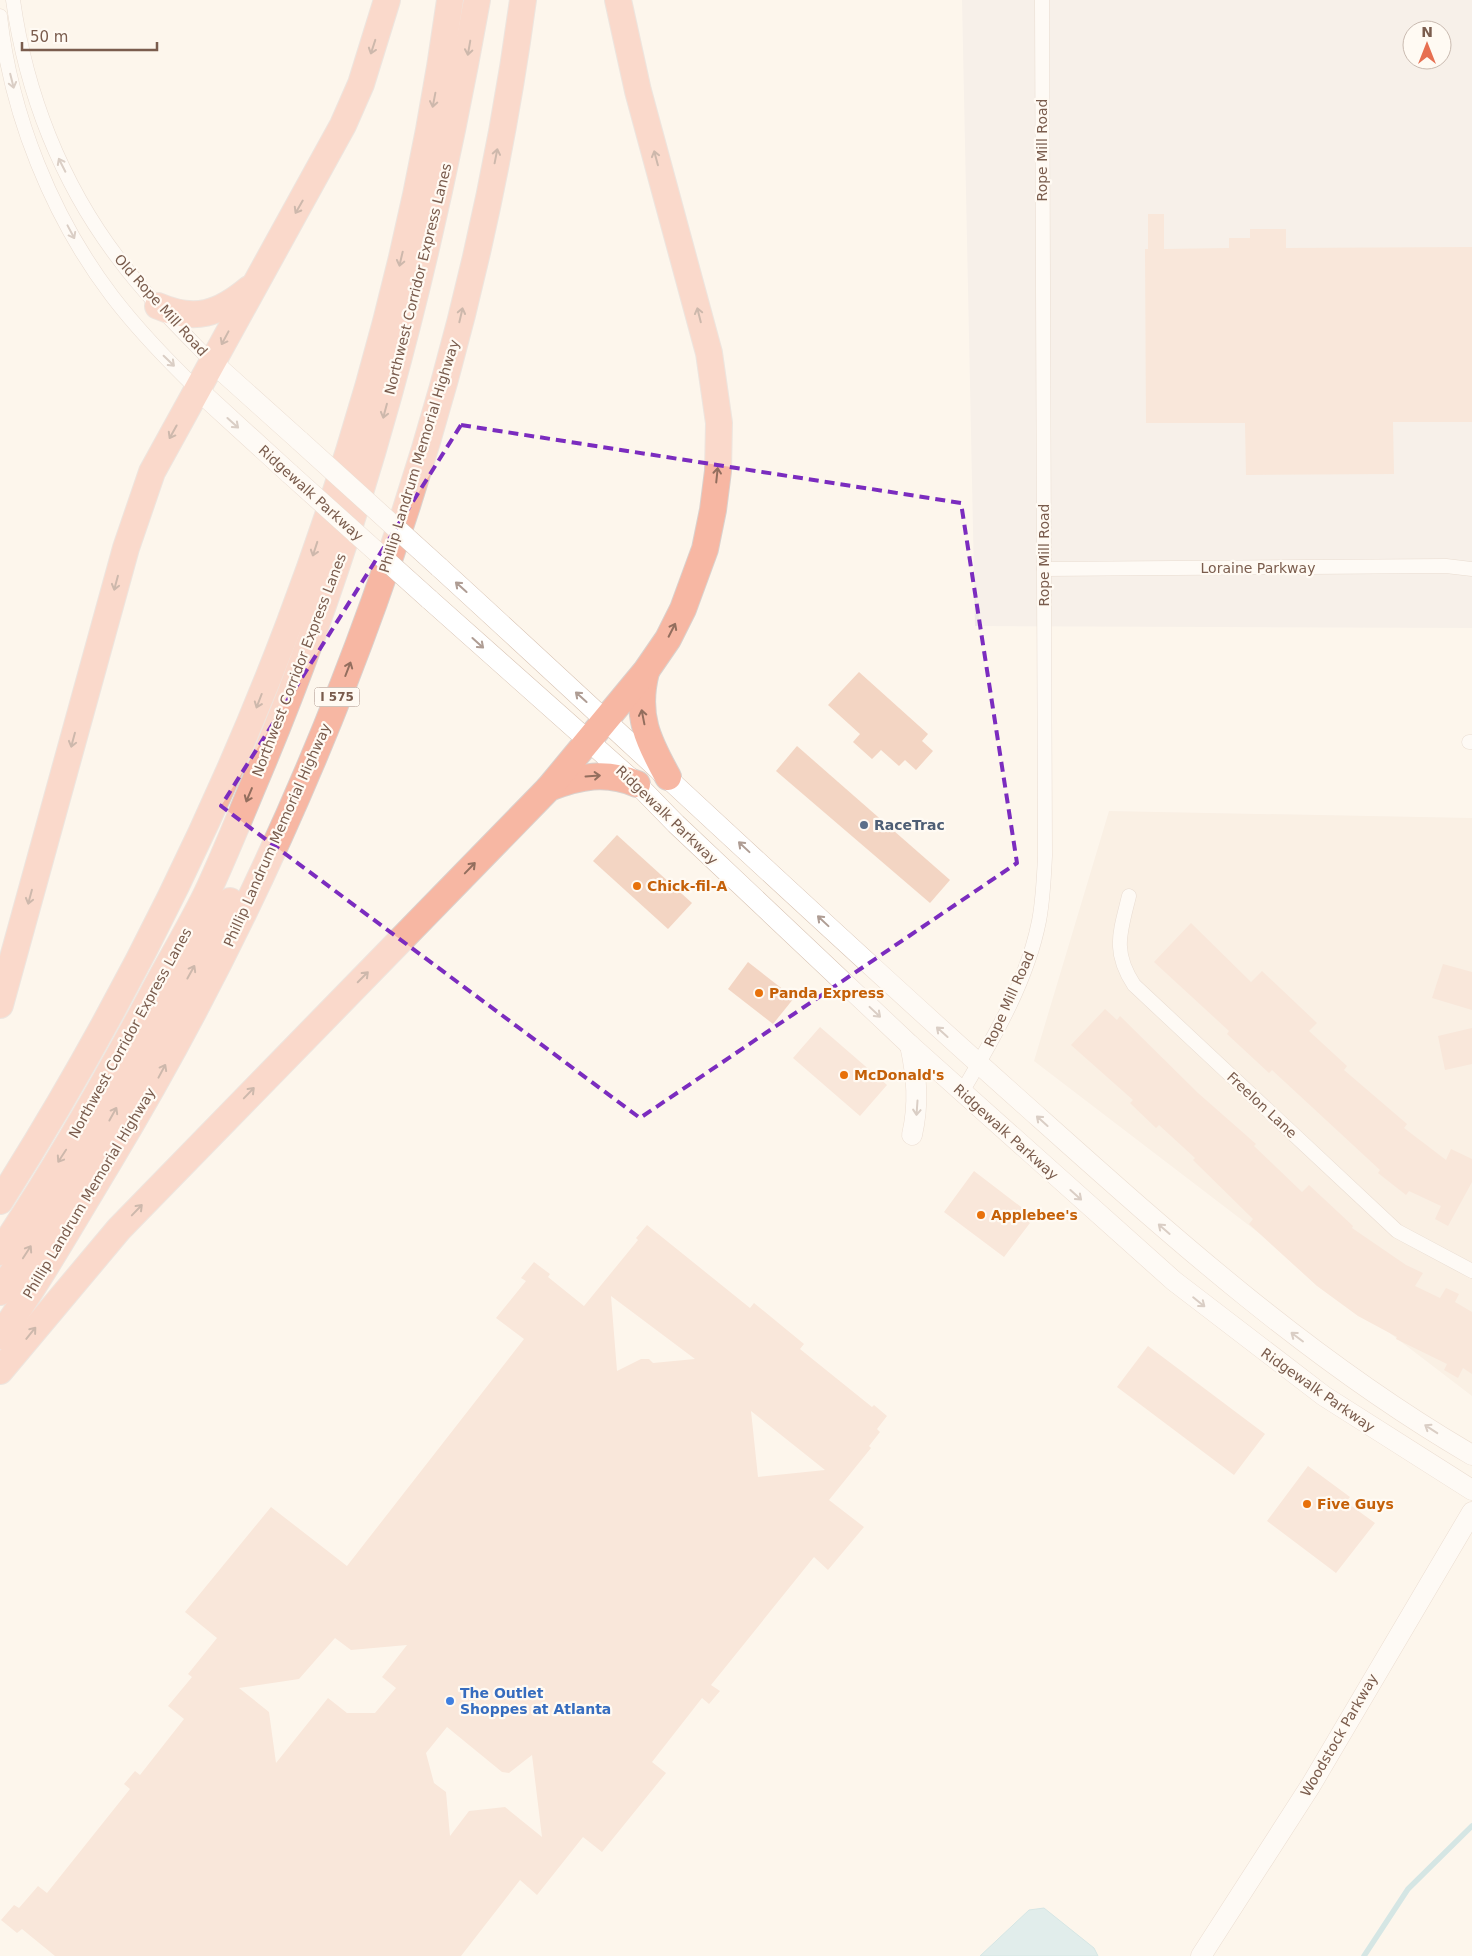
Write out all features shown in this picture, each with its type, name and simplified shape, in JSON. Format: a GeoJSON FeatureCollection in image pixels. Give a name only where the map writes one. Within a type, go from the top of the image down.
{"type":"FeatureCollection","features":[{"type":"Feature","properties":{"kind":"highway"},"geometry":{"type":"LineString","coordinates":[[0,1006],[139,508],[152,472],[323,165],[343,125],[361,84],[387,0]]}},
{"type":"Feature","properties":{"kind":"highway"},"geometry":{"type":"LineString","coordinates":[[0,1201],[40,1138],[92,1048],[150,941],[241,746],[306,578],[374,361],[421,168],[441,65],[450,0]]}},
{"type":"Feature","properties":{"kind":"highway","name":"Northwest Corridor Express Lanes"},"geometry":{"type":"LineString","coordinates":[[0,1252],[79,1128],[207,893],[286,706],[342,553],[374,450],[408,328],[445,168],[477,0]]}},
{"type":"Feature","properties":{"kind":"highway","name":"Phillip Landrum Memorial Highway"},"geometry":{"type":"LineString","coordinates":[[0,1336],[80,1209],[159,1076],[249,901],[325,730],[382,577],[429,431],[459,322],[485,213],[515,53],[522,0]]}},
{"type":"Feature","properties":{"kind":"highway"},"geometry":{"type":"LineString","coordinates":[[0,1371],[119,1229],[549,788],[646,671],[668,639],[683,609],[705,549],[718,471],[719,424],[709,353],[638,91],[618,0]]}},
{"type":"Feature","properties":{"kind":"highway"},"geometry":{"type":"LineString","coordinates":[[158,306],[173,312],[206,314],[222,308],[255,284]]}},
{"type":"Feature","properties":{"kind":"highway"},"geometry":{"type":"LineString","coordinates":[[646,671],[641,691],[642,716],[654,752],[668,777]]}},
{"type":"Feature","properties":{"kind":"highway"},"geometry":{"type":"LineString","coordinates":[[0,1292],[97,1144],[325,730]]}},
{"type":"Feature","properties":{"kind":"highway"},"geometry":{"type":"LineString","coordinates":[[549,788],[582,777],[595,775],[622,778],[637,784]]}},
{"type":"Feature","properties":{"kind":"main road","name":"Old Rope Mill Road"},"geometry":{"type":"LineString","coordinates":[[212,362],[300,441]]}},
{"type":"Feature","properties":{"kind":"main road","name":"Ridgewalk Parkway"},"geometry":{"type":"LineString","coordinates":[[197,389],[637,784],[703,850],[910,1045],[1127,1240],[1220,1318],[1365,1424],[1472,1490]]}},
{"type":"Feature","properties":{"kind":"main road","name":"Ridgewalk Parkway"},"geometry":{"type":"LineString","coordinates":[[300,441],[606,719],[978,1064],[1161,1227],[1262,1310],[1333,1363],[1472,1455]]}},
{"type":"Feature","properties":{"kind":"main road"},"geometry":{"type":"LineString","coordinates":[[910,1045],[918,1089],[918,1109],[912,1136]]}},
{"type":"Feature","properties":{"kind":"main road","name":"Woodstock Parkway"},"geometry":{"type":"LineString","coordinates":[[1201,1956],[1311,1785],[1472,1512]]}},
{"type":"Feature","properties":{"kind":"street","name":"Old Rope Mill Road"},"geometry":{"type":"LineString","coordinates":[[13,0],[20,42],[30,83],[55,153],[72,185],[117,257],[158,306],[212,362]]}},
{"type":"Feature","properties":{"kind":"street","name":"Rope Mill Road"},"geometry":{"type":"LineString","coordinates":[[962,1092],[1011,1000],[1030,954],[1043,889],[1042,0]]}},
{"type":"Feature","properties":{"kind":"street","name":"Old Rope Mill Road"},"geometry":{"type":"LineString","coordinates":[[0,16],[2,45],[14,89],[39,164],[80,248],[112,296],[136,325],[197,389]]}},
{"type":"Feature","properties":{"kind":"street"},"geometry":{"type":"LineString","coordinates":[[2,45],[20,42]]}},
{"type":"Feature","properties":{"kind":"street","name":"Loraine Parkway"},"geometry":{"type":"LineString","coordinates":[[1044,570],[1446,566],[1472,569]]}},
{"type":"Feature","properties":{"kind":"street","name":"Freelon Lane"},"geometry":{"type":"LineString","coordinates":[[1129,896],[1119,937],[1123,968],[1134,985],[1396,1231],[1472,1271]]}},
{"type":"Feature","properties":{"kind":"highlighted area"},"geometry":{"type":"Polygon","coordinates":[[[461,425],[961,503],[1017,863],[640,1118],[221,806],[461,425]]]}},
{"type":"Feature","properties":{"kind":"shaded area"},"geometry":{"type":"Polygon","coordinates":[[[962,0],[1472,0],[1472,628],[975,626],[962,0]]]}},
{"type":"Feature","properties":{"kind":"shaded area"},"geometry":{"type":"Polygon","coordinates":[[[1109,811],[1472,818],[1472,1396],[1034,1061],[1109,811]]]}},
{"type":"Feature","properties":{"kind":"water"},"geometry":{"type":"Polygon","coordinates":[[[1044,1908],[1094,1948],[1098,1956],[980,1956],[1029,1910],[1044,1908]]]}},
{"type":"Feature","properties":{"kind":"building"},"geometry":{"type":"Polygon","coordinates":[[[1148,214],[1164,214],[1164,249],[1229,248],[1229,238],[1250,238],[1250,229],[1286,229],[1286,248],[1472,247],[1472,422],[1393,422],[1394,474],[1246,475],[1245,423],[1146,423],[1145,249],[1148,249],[1148,214]]]}},
{"type":"Feature","properties":{"kind":"building"},"geometry":{"type":"Polygon","coordinates":[[[859,672],[928,734],[922,741],[933,751],[916,770],[905,760],[899,766],[881,750],[872,759],[853,742],[860,734],[828,705],[859,672]]]}},
{"type":"Feature","properties":{"kind":"building"},"geometry":{"type":"Polygon","coordinates":[[[797,746],[950,880],[930,903],[776,771],[797,746]]]}},
{"type":"Feature","properties":{"kind":"building"},"geometry":{"type":"Polygon","coordinates":[[[617,835],[692,903],[668,929],[593,861],[617,835]]]}},
{"type":"Feature","properties":{"kind":"building"},"geometry":{"type":"Polygon","coordinates":[[[1191,923],[1251,982],[1262,971],[1317,1023],[1309,1031],[1347,1066],[1344,1070],[1407,1124],[1404,1128],[1446,1160],[1451,1149],[1472,1159],[1472,1182],[1448,1226],[1435,1219],[1441,1206],[1409,1191],[1406,1195],[1378,1173],[1380,1170],[1272,1070],[1269,1073],[1227,1034],[1229,1031],[1154,962],[1191,923]]]}},
{"type":"Feature","properties":{"kind":"building"},"geometry":{"type":"Polygon","coordinates":[[[748,962],[794,998],[773,1024],[728,989],[748,962]]]}},
{"type":"Feature","properties":{"kind":"building"},"geometry":{"type":"Polygon","coordinates":[[[1443,964],[1472,972],[1472,1010],[1432,998],[1443,964]]]}},
{"type":"Feature","properties":{"kind":"building"},"geometry":{"type":"Polygon","coordinates":[[[1105,1009],[1117,1020],[1120,1016],[1198,1093],[1256,1144],[1254,1146],[1302,1192],[1309,1185],[1353,1226],[1352,1228],[1406,1265],[1423,1273],[1415,1286],[1440,1298],[1446,1288],[1459,1294],[1455,1302],[1472,1312],[1472,1374],[1463,1368],[1458,1378],[1444,1370],[1447,1364],[1396,1339],[1397,1337],[1358,1316],[1317,1286],[1249,1224],[1253,1219],[1193,1160],[1195,1158],[1159,1125],[1156,1128],[1130,1103],[1133,1100],[1071,1045],[1105,1009]]]}},
{"type":"Feature","properties":{"kind":"building"},"geometry":{"type":"Polygon","coordinates":[[[820,1027],[887,1085],[860,1116],[793,1058],[820,1027]]]}},
{"type":"Feature","properties":{"kind":"building"},"geometry":{"type":"Polygon","coordinates":[[[1472,1028],[1472,1064],[1445,1070],[1438,1036],[1472,1028]]]}},
{"type":"Feature","properties":{"kind":"building"},"geometry":{"type":"Polygon","coordinates":[[[974,1171],[1025,1210],[1021,1216],[1030,1223],[1004,1257],[944,1212],[974,1171]]]}},
{"type":"Feature","properties":{"kind":"building"},"geometry":{"type":"Polygon","coordinates":[[[647,1225],[750,1308],[754,1303],[804,1344],[800,1349],[872,1407],[874,1405],[887,1416],[877,1429],[880,1432],[869,1446],[871,1448],[829,1500],[864,1527],[828,1570],[814,1557],[711,1685],[720,1691],[709,1704],[702,1698],[652,1762],[666,1773],[602,1852],[583,1837],[537,1895],[520,1880],[461,1956],[55,1956],[22,1929],[17,1933],[1,1920],[14,1905],[19,1908],[38,1886],[47,1893],[130,1789],[124,1784],[135,1771],[140,1775],[184,1719],[168,1706],[192,1677],[188,1674],[217,1638],[185,1612],[271,1507],[347,1566],[524,1339],[496,1318],[526,1281],[521,1278],[534,1262],[550,1274],[548,1277],[584,1306],[638,1240],[636,1238],[647,1225]],[[611,1296],[617,1371],[641,1359],[649,1359],[653,1363],[695,1359],[611,1296]],[[751,1411],[758,1477],[825,1470],[751,1411]],[[335,1638],[299,1679],[239,1688],[269,1712],[276,1763],[328,1698],[347,1713],[375,1713],[396,1688],[382,1677],[407,1645],[351,1650],[335,1638]],[[447,1727],[426,1753],[434,1783],[446,1792],[450,1836],[469,1811],[505,1807],[542,1837],[532,1755],[509,1773],[502,1772],[447,1727]]]}},
{"type":"Feature","properties":{"kind":"building"},"geometry":{"type":"Polygon","coordinates":[[[1148,1346],[1265,1434],[1234,1475],[1117,1387],[1148,1346]]]}},
{"type":"Feature","properties":{"kind":"building"},"geometry":{"type":"Polygon","coordinates":[[[1308,1466],[1350,1497],[1346,1502],[1375,1523],[1336,1573],[1267,1521],[1308,1466]]]}},
{"type":"Feature","properties":{"kind":"waterway"},"geometry":{"type":"LineString","coordinates":[[1364,1956],[1408,1889],[1472,1826]]}},
{"type":"Feature","properties":{"kind":"place","name":"RaceTrac"},"geometry":{"type":"Point","coordinates":[864,825]}},
{"type":"Feature","properties":{"kind":"place","name":"Chick-fil-A"},"geometry":{"type":"Point","coordinates":[637,886]}},
{"type":"Feature","properties":{"kind":"place","name":"Panda Express"},"geometry":{"type":"Point","coordinates":[759,993]}},
{"type":"Feature","properties":{"kind":"place","name":"McDonald's"},"geometry":{"type":"Point","coordinates":[844,1075]}},
{"type":"Feature","properties":{"kind":"place","name":"Applebee's"},"geometry":{"type":"Point","coordinates":[981,1215]}},
{"type":"Feature","properties":{"kind":"place","name":"Five Guys"},"geometry":{"type":"Point","coordinates":[1307,1504]}},
{"type":"Feature","properties":{"kind":"place","name":"The Outlet Shoppes at Atlanta"},"geometry":{"type":"Point","coordinates":[450,1701]}}]}
